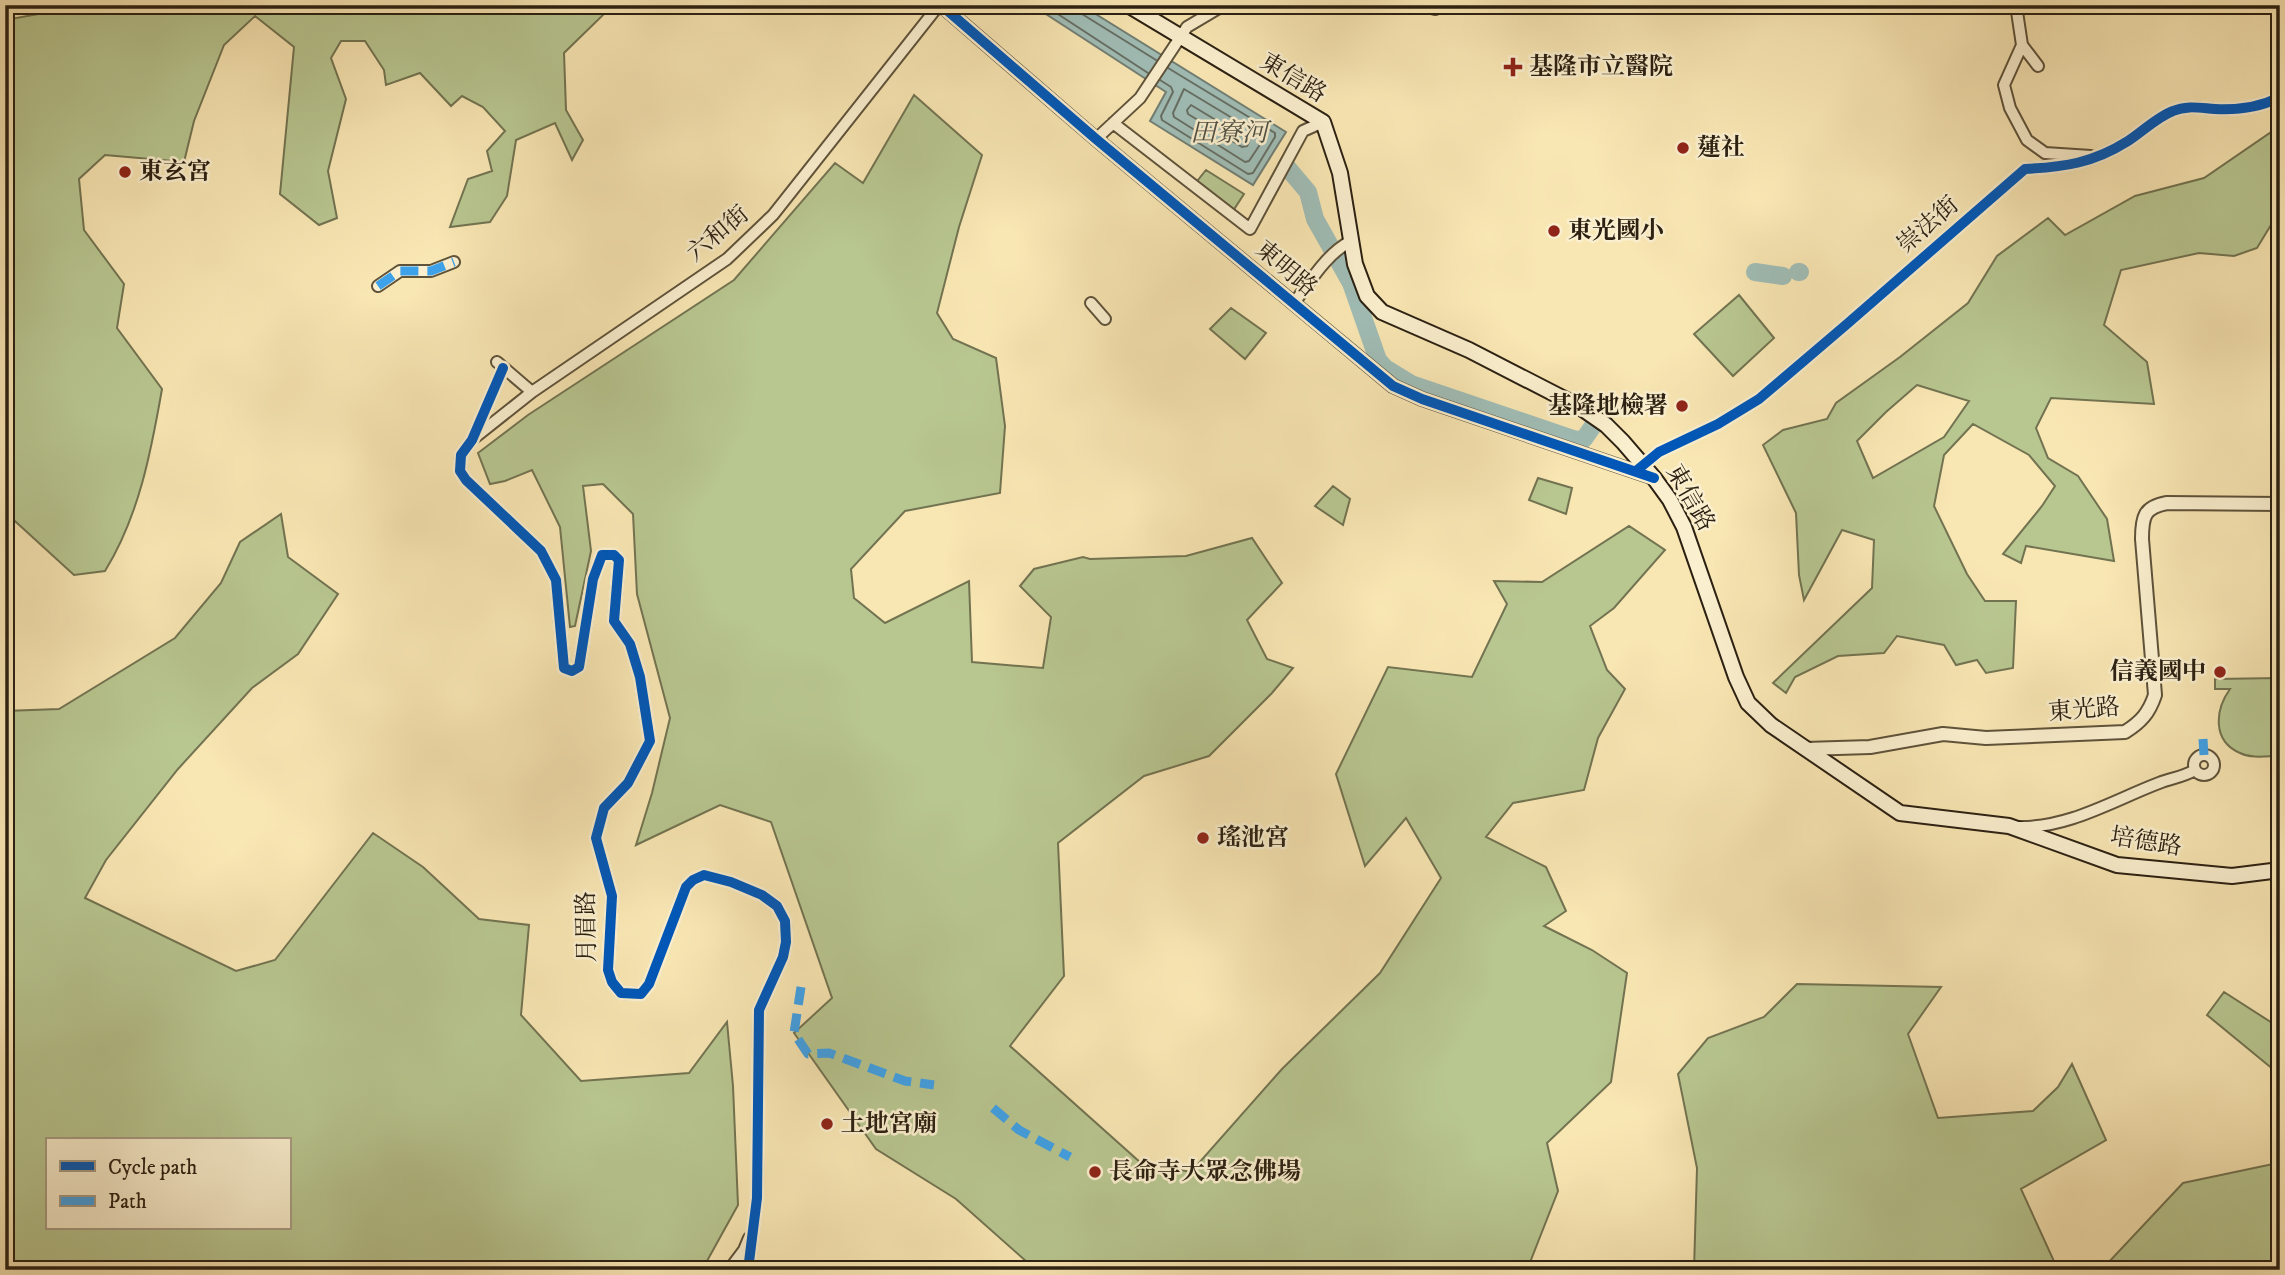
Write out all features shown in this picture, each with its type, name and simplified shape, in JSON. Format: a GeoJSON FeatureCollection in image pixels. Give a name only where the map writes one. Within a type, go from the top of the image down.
{"type":"FeatureCollection","features":[{"type":"Feature","properties":{"kind":"main road","name":"東信路"},"geometry":{"type":"LineString","coordinates":[[1128,5],[1323,121],[1340,173],[1346,244],[1362,287],[1374,305],[1382,312],[1469,350],[1580,407],[1606,425],[1639,468],[1654,478],[1685,527],[1736,677],[1748,704],[1762,718],[1900,813],[2009,827]]}},
{"type":"Feature","properties":{"kind":"main road","name":"培德路"},"geometry":{"type":"LineString","coordinates":[[2009,827],[2117,865],[2232,876],[2280,870]]}},
{"type":"Feature","properties":{"kind":"street","name":"東明路"},"geometry":{"type":"LineString","coordinates":[[940,5],[1096,139],[1393,386],[1422,399],[1639,468]]}},
{"type":"Feature","properties":{"kind":"street","name":"六和街"},"geometry":{"type":"LineString","coordinates":[[472,440],[532,392],[727,259],[773,215],[940,5]]}},
{"type":"Feature","properties":{"kind":"street"},"geometry":{"type":"LineString","coordinates":[[1096,139],[1132,108],[1187,27],[1224,5]]}},
{"type":"Feature","properties":{"kind":"street"},"geometry":{"type":"LineString","coordinates":[[1420,5],[1435,9],[1447,5]]}},
{"type":"Feature","properties":{"kind":"street"},"geometry":{"type":"LineString","coordinates":[[2015,5],[2022,45],[2039,66]]}},
{"type":"Feature","properties":{"kind":"street"},"geometry":{"type":"LineString","coordinates":[[2022,45],[2004,85],[2010,108],[2027,139],[2045,153],[2098,157]]}},
{"type":"Feature","properties":{"kind":"street","name":"崇法街"},"geometry":{"type":"LineString","coordinates":[[1639,468],[1659,452],[1698,435],[1759,399],[2025,169],[2065,167],[2098,157],[2172,111],[2192,107],[2216,109],[2265,104],[2278,97],[2280,92]]}},
{"type":"Feature","properties":{"kind":"street"},"geometry":{"type":"LineString","coordinates":[[1113,123],[1250,229],[1303,131],[1323,121]]}},
{"type":"Feature","properties":{"kind":"street"},"geometry":{"type":"LineString","coordinates":[[1294,303],[1329,258],[1346,244]]}},
{"type":"Feature","properties":{"kind":"street"},"geometry":{"type":"LineString","coordinates":[[378,286],[400,271],[431,271],[454,262]]}},
{"type":"Feature","properties":{"kind":"street"},"geometry":{"type":"LineString","coordinates":[[1091,303],[1105,319]]}},
{"type":"Feature","properties":{"kind":"street","name":"月眉路"},"geometry":{"type":"LineString","coordinates":[[532,392],[500,365],[472,440],[461,455],[460,471],[466,480],[541,551],[556,580],[564,668],[572,671],[579,667],[593,579],[602,555],[614,555],[619,560],[614,621],[630,644],[640,677],[650,741],[628,783],[604,808],[596,838],[612,896],[608,970],[612,982],[621,993],[641,994],[649,984],[685,887],[704,875],[731,882],[762,895],[777,905],[785,921],[786,942],[783,957],[759,1010],[757,1198],[748,1270]]}},
{"type":"Feature","properties":{"kind":"street","name":"東光路"},"geometry":{"type":"LineString","coordinates":[[1805,749],[1870,747],[1943,734],[1986,738],[2124,732],[2150,712],[2155,695],[2142,538],[2142,522],[2148,510],[2167,503],[2280,504]]}},
{"type":"Feature","properties":{"kind":"street","name":"東信路"},"geometry":{"type":"LineString","coordinates":[[2009,827],[2031,827],[2080,816],[2162,781],[2184,777],[2195,770],[2193,764],[2198,757],[2204,755],[2212,760],[2224,754]]}},
{"type":"Feature","properties":{"kind":"street"},"geometry":{"type":"LineString","coordinates":[[729,1270],[744,1250],[754,1226]]}},
{"type":"Feature","properties":{"kind":"green space"},"geometry":{"type":"Polygon","coordinates":[[[88,5],[608,5],[603,15],[564,53],[566,110],[583,140],[572,160],[555,123],[516,140],[507,196],[490,222],[450,227],[468,179],[492,171],[487,151],[505,131],[483,107],[462,96],[451,106],[420,73],[386,85],[384,70],[365,41],[341,41],[331,58],[346,99],[328,171],[337,218],[319,225],[280,194],[294,47],[255,16],[224,45],[194,121],[184,162],[105,155],[79,179],[84,230],[124,284],[117,328],[162,389],[142,483],[117,550],[105,571],[74,575],[5,512],[5,20],[88,5]]]}},
{"type":"Feature","properties":{"kind":"green space"},"geometry":{"type":"Polygon","coordinates":[[[914,95],[982,155],[959,227],[937,313],[953,339],[996,358],[1005,426],[1000,493],[905,511],[851,569],[854,598],[885,623],[969,581],[972,662],[1043,668],[1051,617],[1020,586],[1034,569],[1083,557],[1186,556],[1252,538],[1282,583],[1247,620],[1267,659],[1293,668],[1272,693],[1209,756],[1144,776],[1058,843],[1064,976],[1010,1046],[1141,1163],[1191,1172],[1282,1069],[1380,973],[1441,878],[1406,818],[1365,866],[1336,774],[1388,667],[1472,677],[1507,604],[1494,581],[1542,582],[1629,526],[1665,550],[1614,608],[1590,626],[1607,670],[1625,689],[1598,738],[1584,790],[1513,803],[1486,837],[1546,867],[1566,911],[1544,926],[1592,950],[1627,973],[1611,1082],[1547,1143],[1558,1191],[1527,1270],[1036,1270],[956,1199],[876,1149],[794,1033],[832,998],[771,822],[720,805],[636,845],[670,718],[637,594],[633,514],[603,484],[583,486],[591,551],[575,626],[570,627],[560,527],[532,470],[490,484],[478,453],[528,415],[734,280],[835,163],[863,183],[914,95]]]}},
{"type":"Feature","properties":{"kind":"green space"},"geometry":{"type":"Polygon","coordinates":[[[2280,126],[2280,215],[2277,215],[2257,248],[2234,256],[2199,253],[2121,270],[2104,325],[2147,362],[2154,404],[2051,398],[2036,428],[2048,458],[2078,476],[2107,519],[2114,561],[2026,546],[2021,563],[2003,554],[2055,486],[2029,455],[1973,424],[1944,455],[1934,506],[1967,574],[1985,601],[2016,601],[2013,668],[1986,673],[1977,660],[1956,665],[1944,645],[1897,636],[1884,653],[1838,656],[1795,677],[1786,693],[1773,683],[1872,588],[1874,540],[1842,530],[1804,600],[1799,575],[1796,513],[1763,445],[1783,430],[1827,419],[1836,403],[1968,303],[1997,256],[2048,218],[2065,235],[2135,196],[2204,178],[2280,126]],[[1917,385],[1857,441],[1873,478],[1944,437],[1969,401],[1917,385]]]}},
{"type":"Feature","properties":{"kind":"green space"},"geometry":{"type":"Polygon","coordinates":[[[1206,170],[1244,194],[1231,214],[1194,185],[1206,170]]]}},
{"type":"Feature","properties":{"kind":"green space"},"geometry":{"type":"Polygon","coordinates":[[[1739,295],[1774,338],[1733,376],[1694,334],[1739,295]]]}},
{"type":"Feature","properties":{"kind":"green space"},"geometry":{"type":"Polygon","coordinates":[[[1231,308],[1266,333],[1245,359],[1210,329],[1231,308]]]}},
{"type":"Feature","properties":{"kind":"green space"},"geometry":{"type":"Polygon","coordinates":[[[1538,478],[1572,488],[1566,514],[1529,500],[1538,478]]]}},
{"type":"Feature","properties":{"kind":"green space"},"geometry":{"type":"Polygon","coordinates":[[[1333,486],[1350,499],[1343,525],[1315,506],[1333,486]]]}},
{"type":"Feature","properties":{"kind":"green space"},"geometry":{"type":"Polygon","coordinates":[[[281,514],[288,557],[338,594],[298,654],[252,688],[178,769],[106,860],[85,898],[236,971],[275,960],[373,833],[423,867],[479,919],[529,925],[521,1015],[581,1081],[689,1073],[727,1022],[733,1086],[738,1205],[702,1270],[5,1270],[5,711],[59,709],[175,638],[221,583],[240,542],[281,514]]]}},
{"type":"Feature","properties":{"kind":"green space"},"geometry":{"type":"Polygon","coordinates":[[[2280,678],[2280,756],[2249,756],[2231,748],[2221,733],[2219,724],[2221,706],[2230,689],[2215,689],[2215,679],[2280,678]]]}},
{"type":"Feature","properties":{"kind":"green space"},"geometry":{"type":"Polygon","coordinates":[[[1797,984],[1941,987],[1908,1034],[1938,1118],[2033,1111],[2058,1087],[2072,1064],[2106,1140],[2021,1189],[2058,1270],[1694,1270],[1697,1168],[1678,1074],[1708,1038],[1764,1017],[1797,984]]]}},
{"type":"Feature","properties":{"kind":"green space"},"geometry":{"type":"Polygon","coordinates":[[[2224,992],[2280,1028],[2280,1075],[2207,1015],[2224,992]]]}},
{"type":"Feature","properties":{"kind":"green space"},"geometry":{"type":"Polygon","coordinates":[[[2280,1098],[2280,1270],[2092,1270],[2108,1263],[2183,1183],[2278,1163],[2280,1098]]]}},
{"type":"Feature","properties":{"kind":"water","name":"田寮河"},"geometry":{"type":"Polygon","coordinates":[[[1032,5],[1081,5],[1286,132],[1253,185],[1150,121],[1166,92],[1032,5]]]}},
{"type":"Feature","properties":{"kind":"waterway","name":"田寮河"},"geometry":{"type":"LineString","coordinates":[[1286,166],[1308,192],[1315,219],[1351,283],[1378,360],[1385,368],[1411,384],[1576,440],[1584,439],[1593,426]]}},
{"type":"Feature","properties":{"kind":"waterway","name":"田寮河"},"geometry":{"type":"LineString","coordinates":[[1755,272],[1783,276]]}},
{"type":"Feature","properties":{"kind":"marked path"},"geometry":{"type":"LineString","coordinates":[[378,286],[400,271],[431,271],[454,262]]}},
{"type":"Feature","properties":{"kind":"marked path"},"geometry":{"type":"LineString","coordinates":[[2203,739],[2204,755]]}},
{"type":"Feature","properties":{"kind":"marked path"},"geometry":{"type":"LineString","coordinates":[[801,987],[794,1033],[808,1054],[829,1053],[905,1081],[934,1085]]}},
{"type":"Feature","properties":{"kind":"marked path"},"geometry":{"type":"LineString","coordinates":[[993,1108],[1019,1130],[1070,1157]]}},
{"type":"Feature","properties":{"kind":"cycle path"},"geometry":{"type":"LineString","coordinates":[[941,5],[1096,139],[1393,386],[1422,399],[1654,478]]}},
{"type":"Feature","properties":{"kind":"cycle path"},"geometry":{"type":"LineString","coordinates":[[1636,471],[1659,452],[1718,424],[1759,399],[2025,169],[2053,167],[2091,159],[2128,141],[2161,117],[2178,109],[2248,107],[2278,98],[2280,92]]}},
{"type":"Feature","properties":{"kind":"cycle path"},"geometry":{"type":"LineString","coordinates":[[503,368],[472,440],[461,455],[460,471],[466,480],[541,551],[556,580],[564,668],[572,671],[579,667],[593,579],[602,555],[614,555],[619,560],[614,621],[630,644],[640,677],[650,741],[628,783],[604,808],[596,838],[612,896],[608,970],[612,982],[621,993],[641,994],[649,984],[686,887],[704,875],[731,882],[762,895],[777,906],[785,921],[786,942],[783,957],[759,1010],[757,1198],[748,1270]]}},
{"type":"Feature","properties":{"kind":"place","name":"基隆市立醫院"},"geometry":{"type":"Point","coordinates":[1513,67]}},
{"type":"Feature","properties":{"kind":"place","name":"蓮社"},"geometry":{"type":"Point","coordinates":[1683,148]}},
{"type":"Feature","properties":{"kind":"place","name":"東玄宮"},"geometry":{"type":"Point","coordinates":[125,172]}},
{"type":"Feature","properties":{"kind":"place","name":"東光國小"},"geometry":{"type":"Point","coordinates":[1554,231]}},
{"type":"Feature","properties":{"kind":"place","name":"基隆地檢署"},"geometry":{"type":"Point","coordinates":[1682,406]}},
{"type":"Feature","properties":{"kind":"place","name":"信義國中"},"geometry":{"type":"Point","coordinates":[2220,672]}},
{"type":"Feature","properties":{"kind":"place","name":"瑤池宮"},"geometry":{"type":"Point","coordinates":[1203,838]}},
{"type":"Feature","properties":{"kind":"place","name":"土地宮廟"},"geometry":{"type":"Point","coordinates":[827,1124]}},
{"type":"Feature","properties":{"kind":"place","name":"長命寺大眾念佛場"},"geometry":{"type":"Point","coordinates":[1095,1172]}}]}
